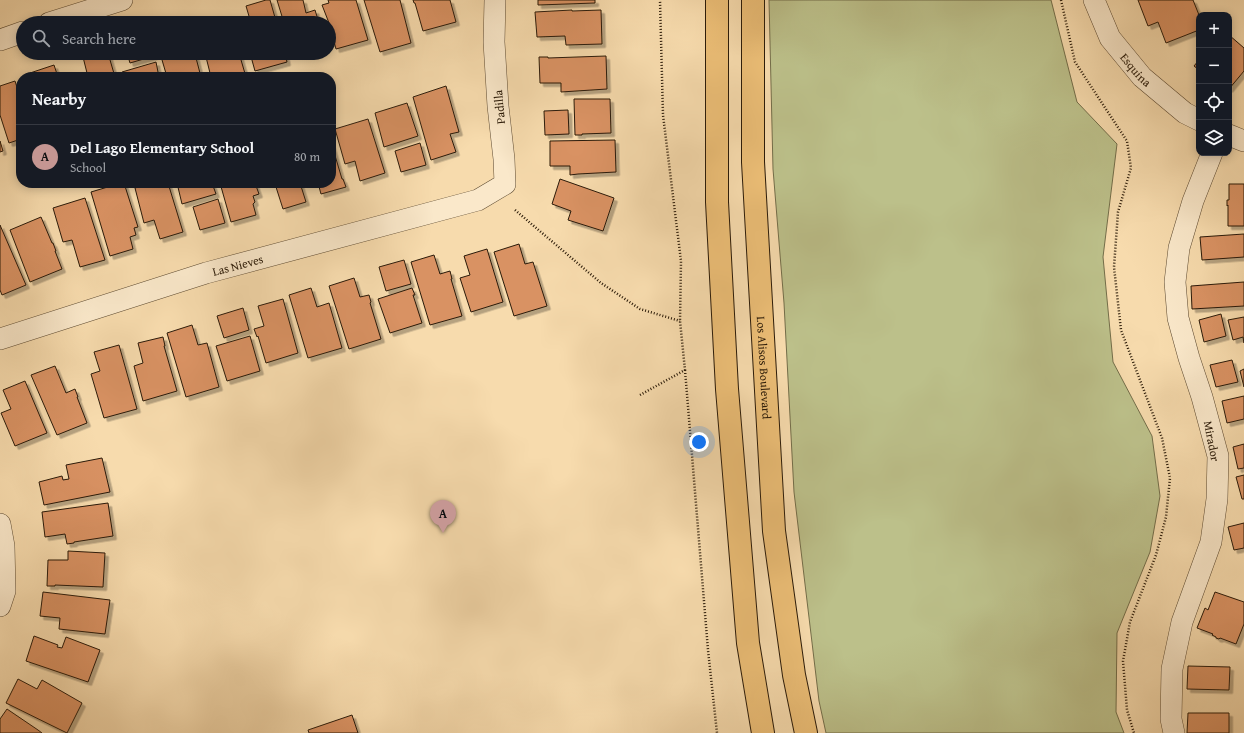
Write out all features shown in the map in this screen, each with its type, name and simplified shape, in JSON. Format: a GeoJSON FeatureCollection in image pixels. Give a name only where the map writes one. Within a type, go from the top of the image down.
{"type":"FeatureCollection","features":[{"type":"Feature","properties":{"kind":"main road"},"geometry":{"type":"LineString","coordinates":[[717,0],[717,202],[727,389],[748,643],[763,733]]}},
{"type":"Feature","properties":{"kind":"main road","name":"Los Alisos Boulevard"},"geometry":{"type":"LineString","coordinates":[[753,0],[753,162],[774,531],[794,675],[806,733]]}},
{"type":"Feature","properties":{"kind":"street"},"geometry":{"type":"LineString","coordinates":[[62,16],[83,5],[122,0]]}},
{"type":"Feature","properties":{"kind":"street","name":"Padilla"},"geometry":{"type":"LineString","coordinates":[[478,200],[505,184],[494,42],[494,0]]}},
{"type":"Feature","properties":{"kind":"street","name":"Esquina"},"geometry":{"type":"LineString","coordinates":[[1094,0],[1110,38],[1142,77],[1185,113],[1196,118]]}},
{"type":"Feature","properties":{"kind":"street"},"geometry":{"type":"LineString","coordinates":[[0,40],[16,34]]}},
{"type":"Feature","properties":{"kind":"street"},"geometry":{"type":"LineString","coordinates":[[1232,136],[1244,141]]}},
{"type":"Feature","properties":{"kind":"street","name":"Mirador"},"geometry":{"type":"LineString","coordinates":[[1174,733],[1171,719],[1172,670],[1182,622],[1211,542],[1216,499],[1218,456],[1178,318],[1175,282],[1179,248],[1193,201],[1211,156]]}},
{"type":"Feature","properties":{"kind":"street","name":"Las Nieves"},"geometry":{"type":"LineString","coordinates":[[0,339],[206,273],[478,200]]}},
{"type":"Feature","properties":{"kind":"street"},"geometry":{"type":"LineString","coordinates":[[0,524],[4,546],[5,591],[0,606]]}},
{"type":"Feature","properties":{"kind":"path"},"geometry":{"type":"LineString","coordinates":[[660,0],[663,115],[681,261],[680,321],[708,650],[717,733]]}},
{"type":"Feature","properties":{"kind":"path"},"geometry":{"type":"LineString","coordinates":[[1061,0],[1075,62],[1127,141],[1131,168],[1118,212],[1114,267],[1121,330],[1162,438],[1170,478],[1166,517],[1156,555],[1130,622],[1123,661],[1127,710],[1134,733]]}},
{"type":"Feature","properties":{"kind":"path"},"geometry":{"type":"LineString","coordinates":[[515,210],[602,283],[627,300],[640,308],[680,321]]}},
{"type":"Feature","properties":{"kind":"path"},"geometry":{"type":"LineString","coordinates":[[640,395],[685,370]]}},
{"type":"Feature","properties":{"kind":"green space"},"geometry":{"type":"Polygon","coordinates":[[[769,0],[1051,0],[1077,102],[1117,144],[1103,257],[1113,362],[1152,436],[1160,496],[1150,552],[1117,633],[1116,712],[1124,733],[826,733],[819,701],[794,492],[784,303],[773,169],[769,0]]]}},
{"type":"Feature","properties":{"kind":"building"},"geometry":{"type":"Polygon","coordinates":[[[270,0],[275,16],[249,16],[246,6],[270,0]]]}},
{"type":"Feature","properties":{"kind":"building"},"geometry":{"type":"Polygon","coordinates":[[[277,0],[303,0],[306,13],[315,10],[317,16],[282,16],[277,0]]]}},
{"type":"Feature","properties":{"kind":"building"},"geometry":{"type":"Polygon","coordinates":[[[328,0],[356,0],[368,40],[336,49],[336,16],[326,16],[322,5],[329,3],[328,0]]]}},
{"type":"Feature","properties":{"kind":"building"},"geometry":{"type":"Polygon","coordinates":[[[364,0],[400,0],[411,43],[380,52],[364,0]]]}},
{"type":"Feature","properties":{"kind":"building"},"geometry":{"type":"Polygon","coordinates":[[[413,0],[450,0],[456,22],[423,31],[413,0]]]}},
{"type":"Feature","properties":{"kind":"building"},"geometry":{"type":"Polygon","coordinates":[[[538,0],[595,0],[595,3],[538,5],[538,0]]]}},
{"type":"Feature","properties":{"kind":"building"},"geometry":{"type":"Polygon","coordinates":[[[1138,0],[1193,0],[1198,12],[1196,12],[1196,31],[1166,43],[1158,22],[1148,26],[1138,0]]]}},
{"type":"Feature","properties":{"kind":"building"},"geometry":{"type":"Polygon","coordinates":[[[601,10],[602,44],[566,45],[565,36],[537,37],[535,12],[601,10]]]}},
{"type":"Feature","properties":{"kind":"building"},"geometry":{"type":"Polygon","coordinates":[[[1232,38],[1244,48],[1244,71],[1232,85],[1232,38]]]}},
{"type":"Feature","properties":{"kind":"building"},"geometry":{"type":"Polygon","coordinates":[[[606,56],[607,89],[561,92],[561,83],[540,83],[539,57],[606,56]]]}},
{"type":"Feature","properties":{"kind":"building"},"geometry":{"type":"Polygon","coordinates":[[[84,60],[110,60],[114,72],[87,72],[84,60]]]}},
{"type":"Feature","properties":{"kind":"building"},"geometry":{"type":"Polygon","coordinates":[[[129,60],[140,60],[130,63],[129,60]]]}},
{"type":"Feature","properties":{"kind":"building"},"geometry":{"type":"Polygon","coordinates":[[[162,60],[197,60],[200,72],[166,72],[162,60]]]}},
{"type":"Feature","properties":{"kind":"building"},"geometry":{"type":"Polygon","coordinates":[[[207,60],[241,60],[245,72],[210,72],[207,60]]]}},
{"type":"Feature","properties":{"kind":"building"},"geometry":{"type":"Polygon","coordinates":[[[252,60],[287,60],[287,62],[255,71],[252,60]]]}},
{"type":"Feature","properties":{"kind":"building"},"geometry":{"type":"Polygon","coordinates":[[[156,62],[158,72],[122,72],[156,62]]]}},
{"type":"Feature","properties":{"kind":"building"},"geometry":{"type":"Polygon","coordinates":[[[54,65],[56,72],[33,72],[54,65]]]}},
{"type":"Feature","properties":{"kind":"building"},"geometry":{"type":"Polygon","coordinates":[[[15,81],[16,84],[16,141],[9,143],[0,115],[0,86],[15,81]]]}},
{"type":"Feature","properties":{"kind":"building"},"geometry":{"type":"Polygon","coordinates":[[[446,86],[459,132],[450,134],[456,152],[431,160],[413,97],[446,86]]]}},
{"type":"Feature","properties":{"kind":"building"},"geometry":{"type":"Polygon","coordinates":[[[574,99],[610,99],[611,133],[575,135],[574,99]]]}},
{"type":"Feature","properties":{"kind":"building"},"geometry":{"type":"Polygon","coordinates":[[[407,103],[418,136],[384,147],[375,113],[407,103]]]}},
{"type":"Feature","properties":{"kind":"building"},"geometry":{"type":"Polygon","coordinates":[[[568,110],[569,134],[545,135],[544,111],[568,110]]]}},
{"type":"Feature","properties":{"kind":"building"},"geometry":{"type":"Polygon","coordinates":[[[368,119],[385,173],[360,181],[355,161],[345,164],[336,129],[368,119]]]}},
{"type":"Feature","properties":{"kind":"building"},"geometry":{"type":"Polygon","coordinates":[[[615,140],[616,172],[570,175],[570,166],[550,166],[550,141],[615,140]]]}},
{"type":"Feature","properties":{"kind":"building"},"geometry":{"type":"Polygon","coordinates":[[[0,141],[3,151],[0,152],[0,141]]]}},
{"type":"Feature","properties":{"kind":"building"},"geometry":{"type":"Polygon","coordinates":[[[420,143],[426,165],[401,172],[395,151],[420,143]]]}},
{"type":"Feature","properties":{"kind":"building"},"geometry":{"type":"Polygon","coordinates":[[[336,159],[346,187],[321,194],[319,188],[336,188],[336,159]]]}},
{"type":"Feature","properties":{"kind":"building"},"geometry":{"type":"Polygon","coordinates":[[[560,179],[614,198],[603,231],[568,220],[571,211],[552,204],[560,179]]]}},
{"type":"Feature","properties":{"kind":"building"},"geometry":{"type":"Polygon","coordinates":[[[1229,184],[1244,184],[1244,226],[1228,226],[1227,200],[1229,200],[1229,184]]]}},
{"type":"Feature","properties":{"kind":"building"},"geometry":{"type":"Polygon","coordinates":[[[104,188],[126,188],[138,227],[134,228],[136,235],[130,237],[133,249],[110,256],[91,192],[104,188]]]}},
{"type":"Feature","properties":{"kind":"building"},"geometry":{"type":"Polygon","coordinates":[[[135,188],[170,188],[183,232],[160,239],[154,220],[144,223],[135,188]]]}},
{"type":"Feature","properties":{"kind":"building"},"geometry":{"type":"Polygon","coordinates":[[[178,188],[214,188],[216,194],[182,204],[178,188]]]}},
{"type":"Feature","properties":{"kind":"building"},"geometry":{"type":"Polygon","coordinates":[[[221,188],[257,188],[259,194],[253,196],[255,202],[253,204],[256,215],[231,222],[221,188]]]}},
{"type":"Feature","properties":{"kind":"building"},"geometry":{"type":"Polygon","coordinates":[[[276,188],[302,188],[306,202],[283,209],[276,188]]]}},
{"type":"Feature","properties":{"kind":"building"},"geometry":{"type":"Polygon","coordinates":[[[85,198],[105,260],[80,267],[72,240],[63,242],[53,208],[85,198]]]}},
{"type":"Feature","properties":{"kind":"building"},"geometry":{"type":"Polygon","coordinates":[[[218,199],[225,223],[200,230],[193,207],[218,199]]]}},
{"type":"Feature","properties":{"kind":"building"},"geometry":{"type":"Polygon","coordinates":[[[41,217],[53,243],[62,269],[30,282],[10,230],[41,217]]]}},
{"type":"Feature","properties":{"kind":"building"},"geometry":{"type":"Polygon","coordinates":[[[0,225],[26,285],[2,295],[0,290],[0,225]]]}},
{"type":"Feature","properties":{"kind":"building"},"geometry":{"type":"Polygon","coordinates":[[[1244,234],[1244,257],[1202,260],[1200,237],[1244,234]]]}},
{"type":"Feature","properties":{"kind":"building"},"geometry":{"type":"Polygon","coordinates":[[[519,244],[525,264],[533,262],[547,306],[514,316],[494,252],[519,244]]]}},
{"type":"Feature","properties":{"kind":"building"},"geometry":{"type":"Polygon","coordinates":[[[487,249],[503,302],[471,312],[460,278],[470,275],[464,256],[487,249]]]}},
{"type":"Feature","properties":{"kind":"building"},"geometry":{"type":"Polygon","coordinates":[[[434,255],[440,274],[450,271],[462,316],[430,325],[411,262],[434,255]]]}},
{"type":"Feature","properties":{"kind":"building"},"geometry":{"type":"Polygon","coordinates":[[[404,260],[411,284],[386,291],[379,267],[404,260]]]}},
{"type":"Feature","properties":{"kind":"building"},"geometry":{"type":"Polygon","coordinates":[[[354,278],[360,297],[369,295],[381,339],[349,349],[329,286],[354,278]]]}},
{"type":"Feature","properties":{"kind":"building"},"geometry":{"type":"Polygon","coordinates":[[[1244,282],[1244,306],[1192,309],[1191,286],[1244,282]]]}},
{"type":"Feature","properties":{"kind":"building"},"geometry":{"type":"Polygon","coordinates":[[[311,288],[317,307],[329,303],[342,348],[308,358],[289,295],[311,288]]]}},
{"type":"Feature","properties":{"kind":"building"},"geometry":{"type":"Polygon","coordinates":[[[412,288],[422,323],[390,333],[378,299],[412,288]]]}},
{"type":"Feature","properties":{"kind":"building"},"geometry":{"type":"Polygon","coordinates":[[[283,299],[298,353],[266,363],[258,336],[257,337],[254,329],[264,326],[258,306],[283,299]]]}},
{"type":"Feature","properties":{"kind":"building"},"geometry":{"type":"Polygon","coordinates":[[[243,308],[249,330],[224,338],[217,316],[243,308]]]}},
{"type":"Feature","properties":{"kind":"building"},"geometry":{"type":"Polygon","coordinates":[[[1221,314],[1226,336],[1204,342],[1199,320],[1221,314]]]}},
{"type":"Feature","properties":{"kind":"building"},"geometry":{"type":"Polygon","coordinates":[[[1244,317],[1244,343],[1243,337],[1233,340],[1228,320],[1244,317]]]}},
{"type":"Feature","properties":{"kind":"building"},"geometry":{"type":"Polygon","coordinates":[[[192,325],[198,345],[207,343],[219,387],[186,397],[167,333],[192,325]]]}},
{"type":"Feature","properties":{"kind":"building"},"geometry":{"type":"Polygon","coordinates":[[[250,336],[260,371],[227,381],[216,346],[250,336]]]}},
{"type":"Feature","properties":{"kind":"building"},"geometry":{"type":"Polygon","coordinates":[[[163,337],[164,346],[177,391],[143,401],[134,366],[143,363],[138,343],[163,337]]]}},
{"type":"Feature","properties":{"kind":"building"},"geometry":{"type":"Polygon","coordinates":[[[119,345],[137,409],[104,418],[91,374],[100,371],[94,352],[119,345]]]}},
{"type":"Feature","properties":{"kind":"building"},"geometry":{"type":"Polygon","coordinates":[[[1232,360],[1238,382],[1216,387],[1210,365],[1232,360]]]}},
{"type":"Feature","properties":{"kind":"building"},"geometry":{"type":"Polygon","coordinates":[[[55,366],[66,393],[75,389],[87,423],[57,435],[31,375],[55,366]]]}},
{"type":"Feature","properties":{"kind":"building"},"geometry":{"type":"Polygon","coordinates":[[[1244,369],[1244,387],[1240,371],[1244,369]]]}},
{"type":"Feature","properties":{"kind":"building"},"geometry":{"type":"Polygon","coordinates":[[[25,381],[47,433],[15,446],[1,413],[11,409],[3,390],[25,381]]]}},
{"type":"Feature","properties":{"kind":"building"},"geometry":{"type":"Polygon","coordinates":[[[1244,396],[1244,419],[1227,423],[1222,401],[1244,396]]]}},
{"type":"Feature","properties":{"kind":"building"},"geometry":{"type":"Polygon","coordinates":[[[1244,444],[1244,468],[1238,469],[1233,447],[1244,444]]]}},
{"type":"Feature","properties":{"kind":"building"},"geometry":{"type":"Polygon","coordinates":[[[102,458],[110,492],[44,505],[39,482],[62,476],[63,480],[69,479],[66,465],[102,458]]]}},
{"type":"Feature","properties":{"kind":"building"},"geometry":{"type":"Polygon","coordinates":[[[1244,475],[1244,499],[1242,499],[1236,477],[1244,475]]]}},
{"type":"Feature","properties":{"kind":"building"},"geometry":{"type":"Polygon","coordinates":[[[108,503],[113,536],[67,544],[65,534],[45,537],[42,512],[108,503]]]}},
{"type":"Feature","properties":{"kind":"building"},"geometry":{"type":"Polygon","coordinates":[[[1244,523],[1244,548],[1234,550],[1228,527],[1244,523]]]}},
{"type":"Feature","properties":{"kind":"building"},"geometry":{"type":"Polygon","coordinates":[[[68,551],[105,553],[103,587],[47,586],[48,560],[68,560],[68,551]]]}},
{"type":"Feature","properties":{"kind":"building"},"geometry":{"type":"Polygon","coordinates":[[[43,592],[110,600],[105,634],[59,629],[60,618],[40,616],[43,592]]]}},
{"type":"Feature","properties":{"kind":"building"},"geometry":{"type":"Polygon","coordinates":[[[1215,592],[1244,602],[1244,624],[1236,644],[1216,638],[1212,635],[1213,634],[1197,628],[1205,608],[1208,610],[1215,592]]]}},
{"type":"Feature","properties":{"kind":"building"},"geometry":{"type":"Polygon","coordinates":[[[34,636],[58,645],[57,647],[62,648],[66,637],[100,650],[88,682],[26,661],[34,636]]]}},
{"type":"Feature","properties":{"kind":"building"},"geometry":{"type":"Polygon","coordinates":[[[1188,666],[1230,667],[1229,690],[1187,689],[1188,666]]]}},
{"type":"Feature","properties":{"kind":"building"},"geometry":{"type":"Polygon","coordinates":[[[18,679],[37,689],[42,680],[82,703],[67,733],[6,703],[18,679]]]}},
{"type":"Feature","properties":{"kind":"building"},"geometry":{"type":"Polygon","coordinates":[[[7,709],[42,733],[0,733],[0,719],[7,709]]]}},
{"type":"Feature","properties":{"kind":"building"},"geometry":{"type":"Polygon","coordinates":[[[1188,713],[1229,713],[1229,733],[1187,733],[1188,713]]]}},
{"type":"Feature","properties":{"kind":"building"},"geometry":{"type":"Polygon","coordinates":[[[352,715],[358,733],[309,733],[308,730],[352,715]]]}},
{"type":"Feature","properties":{"kind":"place","name":"Del Lago Elementary School"},"geometry":{"type":"Point","coordinates":[443,533]}}]}
